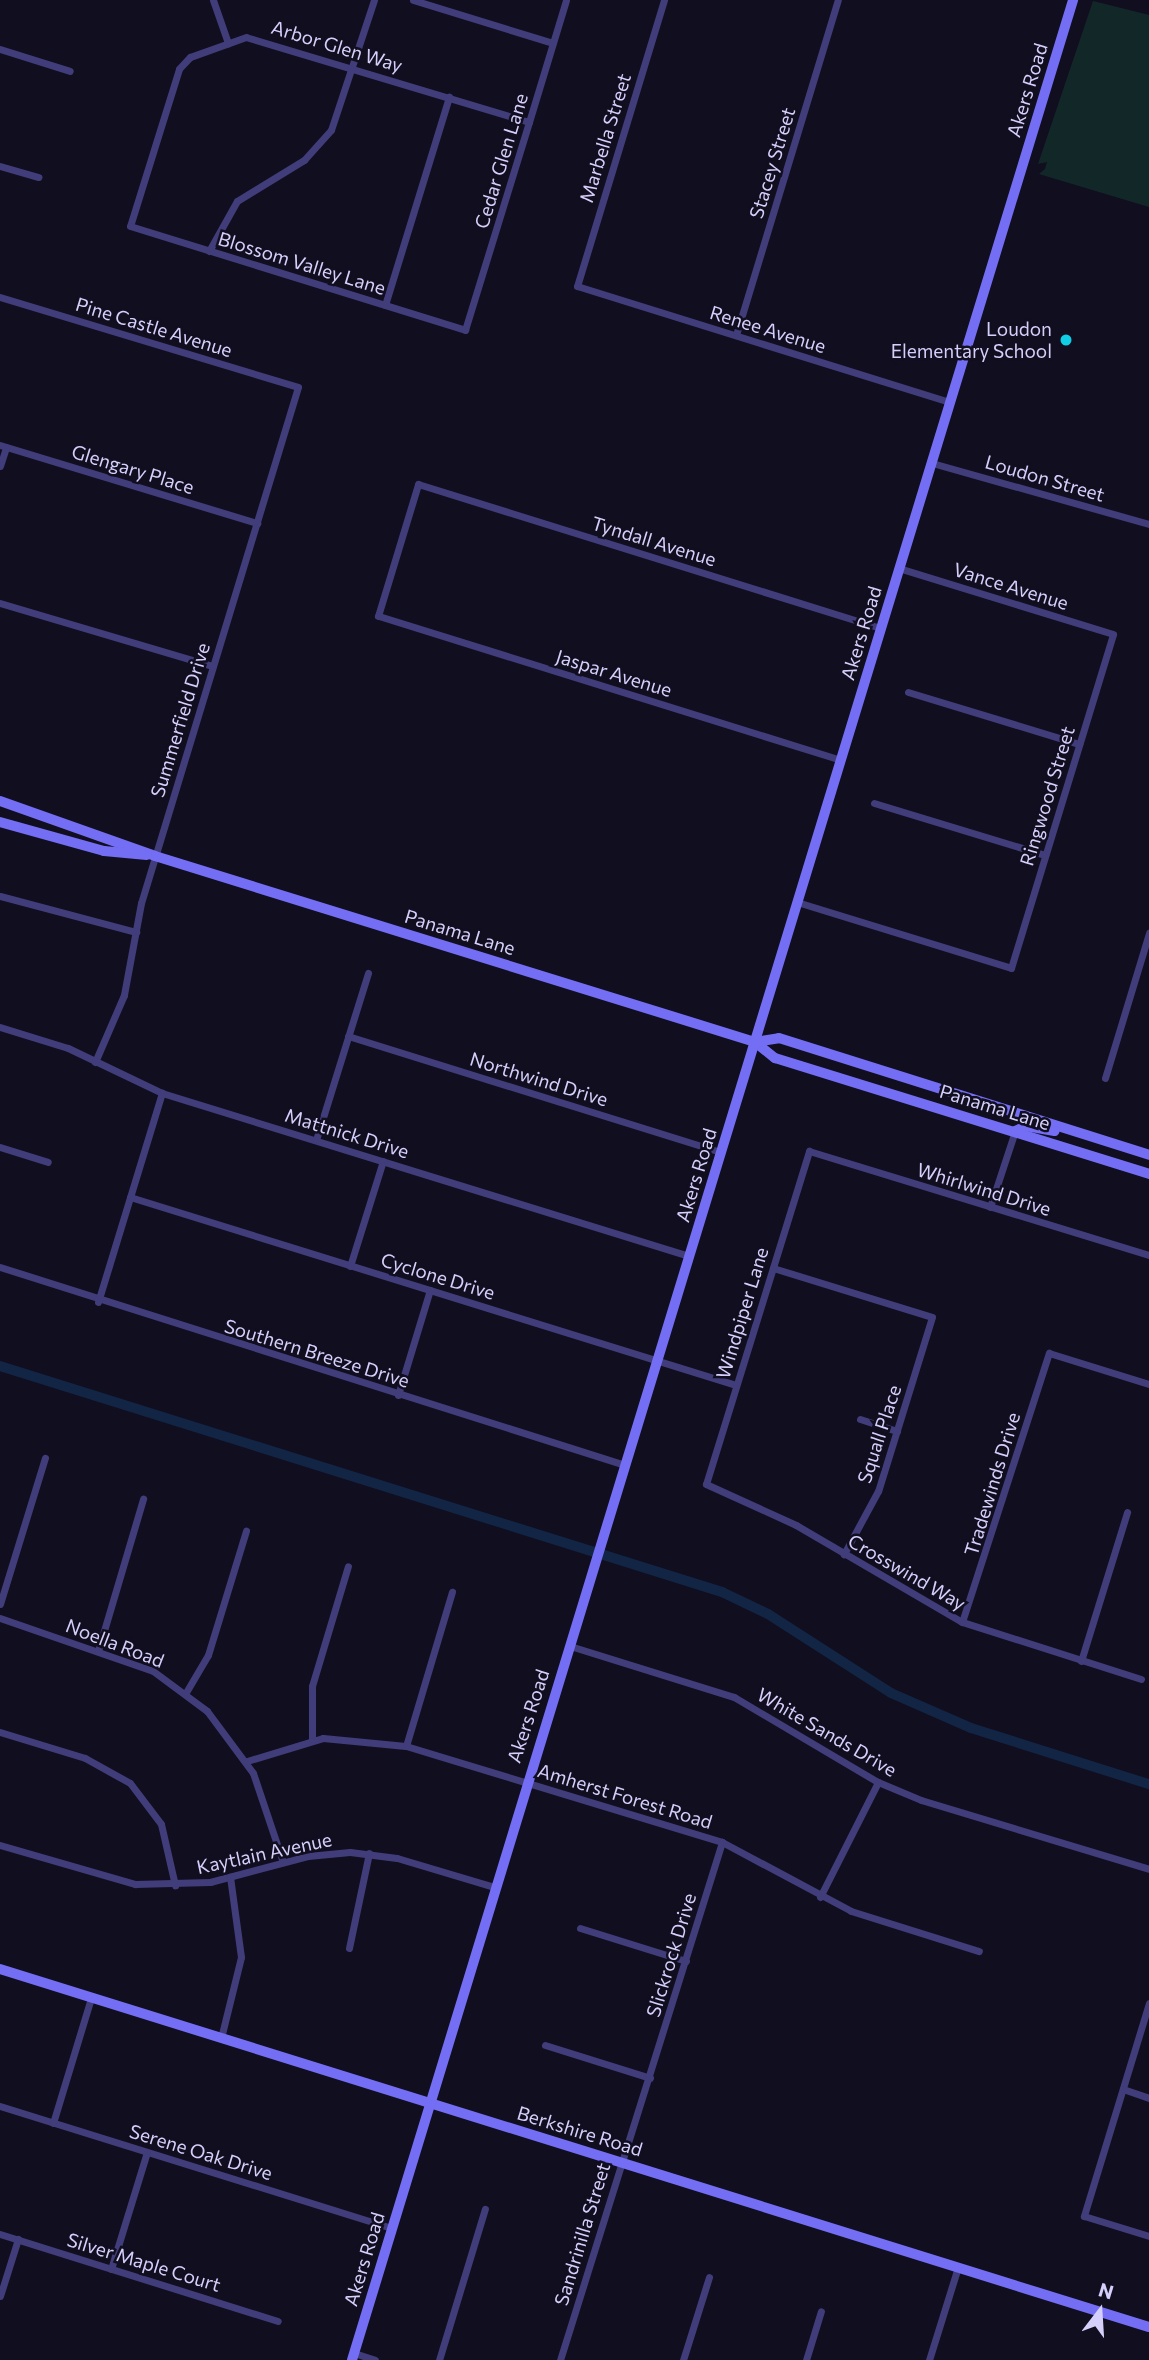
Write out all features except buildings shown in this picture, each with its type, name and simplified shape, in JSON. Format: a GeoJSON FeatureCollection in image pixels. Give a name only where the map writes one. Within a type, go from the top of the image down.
{"type":"FeatureCollection","features":[{"type":"Feature","properties":{"kind":"street"},"geometry":{"type":"LineString","coordinates":[[213,0],[228,43]]}},
{"type":"Feature","properties":{"kind":"street"},"geometry":{"type":"LineString","coordinates":[[209,251],[237,201],[322,142],[354,67],[374,0]]}},
{"type":"Feature","properties":{"kind":"street"},"geometry":{"type":"LineString","coordinates":[[413,0],[553,44]]}},
{"type":"Feature","properties":{"kind":"street","name":"Cedar Glen Lane"},"geometry":{"type":"LineString","coordinates":[[465,330],[566,0]]}},
{"type":"Feature","properties":{"kind":"street","name":"Marbella Street"},"geometry":{"type":"LineString","coordinates":[[577,286],[664,0]]}},
{"type":"Feature","properties":{"kind":"street","name":"Stacey Street"},"geometry":{"type":"LineString","coordinates":[[736,335],[838,0]]}},
{"type":"Feature","properties":{"kind":"street","name":"Akers Road"},"geometry":{"type":"LineString","coordinates":[[353,2357],[525,1782],[570,1646],[1073,0]]}},
{"type":"Feature","properties":{"kind":"street","name":"Arbor Glen Way"},"geometry":{"type":"LineString","coordinates":[[130,226],[178,69],[190,57],[228,43],[255,37],[529,122]]}},
{"type":"Feature","properties":{"kind":"street"},"geometry":{"type":"LineString","coordinates":[[0,49],[70,71]]}},
{"type":"Feature","properties":{"kind":"street"},"geometry":{"type":"LineString","coordinates":[[385,305],[449,97]]}},
{"type":"Feature","properties":{"kind":"street"},"geometry":{"type":"LineString","coordinates":[[0,166],[38,177]]}},
{"type":"Feature","properties":{"kind":"street","name":"Blossom Valley Lane"},"geometry":{"type":"LineString","coordinates":[[130,226],[465,330]]}},
{"type":"Feature","properties":{"kind":"street","name":"Renee Avenue"},"geometry":{"type":"LineString","coordinates":[[577,286],[950,402]]}},
{"type":"Feature","properties":{"kind":"street","name":"Pine Castle Avenue"},"geometry":{"type":"LineString","coordinates":[[0,297],[298,387]]}},
{"type":"Feature","properties":{"kind":"street","name":"Summerfield Drive"},"geometry":{"type":"LineString","coordinates":[[95,1062],[124,995],[155,856],[298,387]]}},
{"type":"Feature","properties":{"kind":"street"},"geometry":{"type":"LineString","coordinates":[[0,466],[3,446]]}},
{"type":"Feature","properties":{"kind":"street","name":"Glengary Place"},"geometry":{"type":"LineString","coordinates":[[3,446],[257,523]]}},
{"type":"Feature","properties":{"kind":"street","name":"Loudon Street"},"geometry":{"type":"LineString","coordinates":[[932,463],[1149,524]]}},
{"type":"Feature","properties":{"kind":"street","name":"Tyndall Avenue"},"geometry":{"type":"LineString","coordinates":[[378,616],[418,484],[881,628]]}},
{"type":"Feature","properties":{"kind":"street","name":"Vance Avenue"},"geometry":{"type":"LineString","coordinates":[[900,568],[1113,634]]}},
{"type":"Feature","properties":{"kind":"street"},"geometry":{"type":"LineString","coordinates":[[0,603],[213,666]]}},
{"type":"Feature","properties":{"kind":"street","name":"Jaspar Avenue"},"geometry":{"type":"LineString","coordinates":[[378,616],[841,760]]}},
{"type":"Feature","properties":{"kind":"street","name":"Ringwood Street"},"geometry":{"type":"LineString","coordinates":[[797,902],[1011,968],[1113,634]]}},
{"type":"Feature","properties":{"kind":"street"},"geometry":{"type":"LineString","coordinates":[[908,692],[1079,744]]}},
{"type":"Feature","properties":{"kind":"street","name":"Panama Lane"},"geometry":{"type":"LineString","coordinates":[[0,801],[155,856],[755,1042],[775,1058],[1149,1174]]}},
{"type":"Feature","properties":{"kind":"street"},"geometry":{"type":"LineString","coordinates":[[874,803],[1045,855]]}},
{"type":"Feature","properties":{"kind":"street","name":"Panama Lane"},"geometry":{"type":"LineString","coordinates":[[0,822],[104,850],[155,856]]}},
{"type":"Feature","properties":{"kind":"street"},"geometry":{"type":"LineString","coordinates":[[0,896],[136,932]]}},
{"type":"Feature","properties":{"kind":"street"},"geometry":{"type":"LineString","coordinates":[[1105,1078],[1149,933]]}},
{"type":"Feature","properties":{"kind":"street"},"geometry":{"type":"LineString","coordinates":[[316,1140],[368,973]]}},
{"type":"Feature","properties":{"kind":"street","name":"Mattnick Drive"},"geometry":{"type":"LineString","coordinates":[[0,1027],[95,1062],[162,1093],[689,1256]]}},
{"type":"Feature","properties":{"kind":"street","name":"Northwind Drive"},"geometry":{"type":"LineString","coordinates":[[348,1036],[721,1152]]}},
{"type":"Feature","properties":{"kind":"street","name":"Panama Lane"},"geometry":{"type":"LineString","coordinates":[[755,1042],[779,1038],[1149,1154]]}},
{"type":"Feature","properties":{"kind":"street"},"geometry":{"type":"LineString","coordinates":[[98,1302],[162,1093]]}},
{"type":"Feature","properties":{"kind":"street"},"geometry":{"type":"LineString","coordinates":[[990,1207],[1015,1131],[1026,1126],[1093,1136]]}},
{"type":"Feature","properties":{"kind":"street"},"geometry":{"type":"LineString","coordinates":[[0,1147],[48,1162]]}},
{"type":"Feature","properties":{"kind":"street","name":"Whirlwind Drive"},"geometry":{"type":"LineString","coordinates":[[809,1151],[1149,1255]]}},
{"type":"Feature","properties":{"kind":"street","name":"Windpiper Lane"},"geometry":{"type":"LineString","coordinates":[[705,1485],[809,1151]]}},
{"type":"Feature","properties":{"kind":"street"},"geometry":{"type":"LineString","coordinates":[[350,1266],[383,1161]]}},
{"type":"Feature","properties":{"kind":"street","name":"Cyclone Drive"},"geometry":{"type":"LineString","coordinates":[[130,1197],[736,1385]]}},
{"type":"Feature","properties":{"kind":"street","name":"Southern Breeze Drive"},"geometry":{"type":"LineString","coordinates":[[0,1267],[98,1302],[625,1465]]}},
{"type":"Feature","properties":{"kind":"street","name":"Squall Place"},"geometry":{"type":"LineString","coordinates":[[773,1268],[932,1317],[878,1491],[844,1554]]}},
{"type":"Feature","properties":{"kind":"street"},"geometry":{"type":"LineString","coordinates":[[398,1395],[430,1290]]}},
{"type":"Feature","properties":{"kind":"street","name":"Tradewinds Drive"},"geometry":{"type":"LineString","coordinates":[[962,1622],[1049,1353],[1149,1384]]}},
{"type":"Feature","properties":{"kind":"street"},"geometry":{"type":"LineString","coordinates":[[860,1419],[897,1431]]}},
{"type":"Feature","properties":{"kind":"street"},"geometry":{"type":"LineString","coordinates":[[0,1604],[45,1458]]}},
{"type":"Feature","properties":{"kind":"street","name":"Crosswind Way"},"geometry":{"type":"LineString","coordinates":[[705,1485],[764,1508],[962,1622],[1141,1679]]}},
{"type":"Feature","properties":{"kind":"street"},"geometry":{"type":"LineString","coordinates":[[98,1650],[143,1499]]}},
{"type":"Feature","properties":{"kind":"street"},"geometry":{"type":"LineString","coordinates":[[1081,1661],[1128,1512]]}},
{"type":"Feature","properties":{"kind":"street"},"geometry":{"type":"LineString","coordinates":[[185,1693],[208,1655],[246,1531]]}},
{"type":"Feature","properties":{"kind":"street"},"geometry":{"type":"LineString","coordinates":[[312,1740],[312,1686],[348,1566]]}},
{"type":"Feature","properties":{"kind":"street"},"geometry":{"type":"LineString","coordinates":[[406,1746],[452,1592]]}},
{"type":"Feature","properties":{"kind":"street","name":"Noella Road"},"geometry":{"type":"LineString","coordinates":[[0,1618],[153,1671],[185,1693],[222,1726],[247,1762],[284,1862]]}},
{"type":"Feature","properties":{"kind":"street","name":"White Sands Drive"},"geometry":{"type":"LineString","coordinates":[[570,1646],[734,1697],[878,1782],[1149,1869]]}},
{"type":"Feature","properties":{"kind":"street"},"geometry":{"type":"LineString","coordinates":[[0,1732],[92,1760],[130,1783],[161,1824],[175,1885]]}},
{"type":"Feature","properties":{"kind":"street","name":"Amherst Forest Road"},"geometry":{"type":"LineString","coordinates":[[247,1762],[312,1740],[365,1738],[406,1746],[722,1842],[820,1897],[979,1951]]}},
{"type":"Feature","properties":{"kind":"street"},"geometry":{"type":"LineString","coordinates":[[820,1897],[878,1782]]}},
{"type":"Feature","properties":{"kind":"street","name":"Slickrock Drive"},"geometry":{"type":"LineString","coordinates":[[650,2078],[722,1842]]}},
{"type":"Feature","properties":{"kind":"street","name":"Kaytlain Avenue"},"geometry":{"type":"LineString","coordinates":[[0,1845],[116,1880],[175,1885],[230,1877],[284,1862],[369,1853],[494,1887]]}},
{"type":"Feature","properties":{"kind":"street"},"geometry":{"type":"LineString","coordinates":[[349,1948],[369,1853]]}},
{"type":"Feature","properties":{"kind":"street"},"geometry":{"type":"LineString","coordinates":[[220,2038],[241,1958],[230,1877]]}},
{"type":"Feature","properties":{"kind":"street"},"geometry":{"type":"LineString","coordinates":[[580,1928],[686,1961]]}},
{"type":"Feature","properties":{"kind":"street","name":"Berkshire Road"},"geometry":{"type":"LineString","coordinates":[[0,1969],[1149,2327]]}},
{"type":"Feature","properties":{"kind":"street"},"geometry":{"type":"LineString","coordinates":[[53,2123],[92,1998]]}},
{"type":"Feature","properties":{"kind":"street"},"geometry":{"type":"LineString","coordinates":[[1149,2003],[1084,2216],[1149,2236]]}},
{"type":"Feature","properties":{"kind":"street"},"geometry":{"type":"LineString","coordinates":[[545,2045],[650,2078]]}},
{"type":"Feature","properties":{"kind":"street","name":"Sandrinilla Street"},"geometry":{"type":"LineString","coordinates":[[560,2360],[620,2162],[650,2078]]}},
{"type":"Feature","properties":{"kind":"street"},"geometry":{"type":"LineString","coordinates":[[1123,2090],[1149,2098]]}},
{"type":"Feature","properties":{"kind":"street","name":"Serene Oak Drive"},"geometry":{"type":"LineString","coordinates":[[0,2106],[392,2228]]}},
{"type":"Feature","properties":{"kind":"street"},"geometry":{"type":"LineString","coordinates":[[111,2269],[147,2152]]}},
{"type":"Feature","properties":{"kind":"street"},"geometry":{"type":"LineString","coordinates":[[439,2360],[485,2209]]}},
{"type":"Feature","properties":{"kind":"street","name":"Silver Maple Court"},"geometry":{"type":"LineString","coordinates":[[0,2234],[278,2320]]}},
{"type":"Feature","properties":{"kind":"street"},"geometry":{"type":"LineString","coordinates":[[0,2296],[18,2239]]}},
{"type":"Feature","properties":{"kind":"street"},"geometry":{"type":"LineString","coordinates":[[929,2360],[958,2267]]}},
{"type":"Feature","properties":{"kind":"street"},"geometry":{"type":"LineString","coordinates":[[683,2360],[709,2277]]}},
{"type":"Feature","properties":{"kind":"street"},"geometry":{"type":"LineString","coordinates":[[806,2360],[821,2311]]}},
{"type":"Feature","properties":{"kind":"street"},"geometry":{"type":"LineString","coordinates":[[353,2357],[375,2360]]}},
{"type":"Feature","properties":{"kind":"green space"},"geometry":{"type":"Polygon","coordinates":[[[1093,1],[1149,15],[1149,207],[1039,174],[1045,169],[1047,162],[1038,164],[1093,1]]]}},
{"type":"Feature","properties":{"kind":"waterway"},"geometry":{"type":"LineString","coordinates":[[0,1366],[722,1592],[768,1614],[891,1693],[971,1728],[1149,1784]]}},
{"type":"Feature","properties":{"kind":"place","name":"Loudon Elementary School"},"geometry":{"type":"Point","coordinates":[1066,340]}}]}
